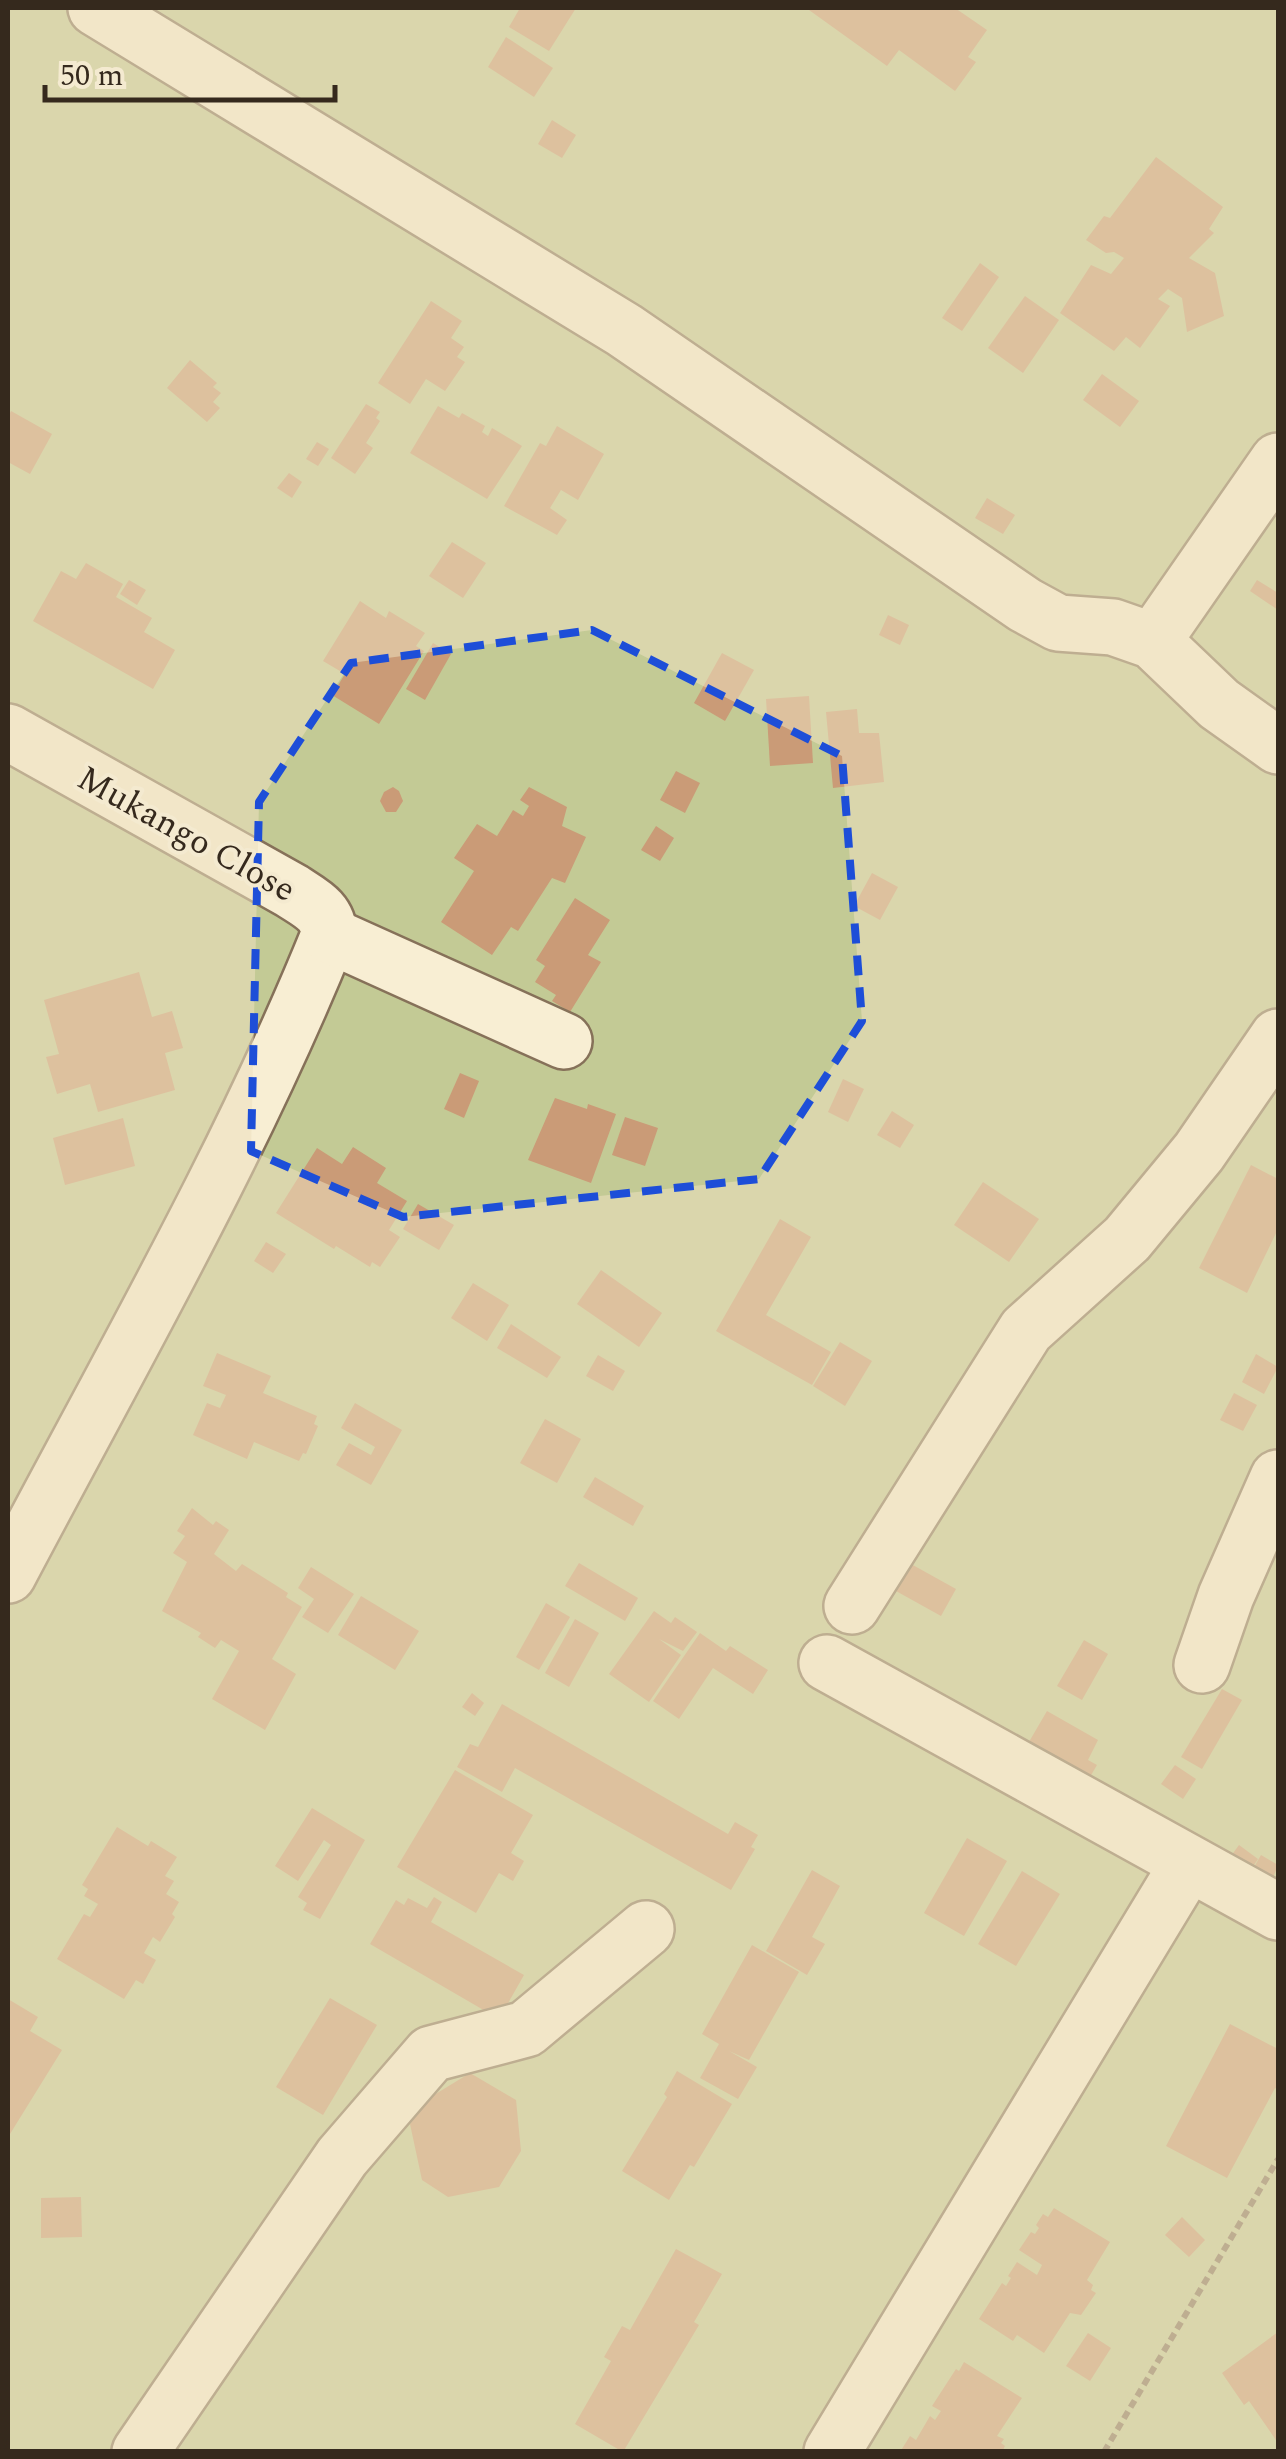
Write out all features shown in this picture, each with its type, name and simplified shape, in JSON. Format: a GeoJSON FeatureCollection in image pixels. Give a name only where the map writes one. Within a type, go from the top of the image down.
{"type":"FeatureCollection","features":[{"type":"Feature","properties":{"kind":"street"},"geometry":{"type":"LineString","coordinates":[[96,8],[624,330],[1034,610],[1058,623],[1114,627],[1153,641],[1220,704],[1278,746]]}},
{"type":"Feature","properties":{"kind":"street"},"geometry":{"type":"LineString","coordinates":[[1153,641],[1278,461]]}},
{"type":"Feature","properties":{"kind":"street","name":"Mukango Close"},"geometry":{"type":"LineString","coordinates":[[8,1575],[191,1228],[291,1023],[329,935],[329,923],[322,912],[302,897],[13,750]]}},
{"type":"Feature","properties":{"kind":"street"},"geometry":{"type":"LineString","coordinates":[[329,935],[564,1041]]}},
{"type":"Feature","properties":{"kind":"street"},"geometry":{"type":"LineString","coordinates":[[852,1606],[1026,1330],[1127,1238],[1198,1152],[1278,1036]]}},
{"type":"Feature","properties":{"kind":"street"},"geometry":{"type":"LineString","coordinates":[[1202,1664],[1226,1596],[1278,1478]]}},
{"type":"Feature","properties":{"kind":"street"},"geometry":{"type":"LineString","coordinates":[[827,1663],[1278,1912]]}},
{"type":"Feature","properties":{"kind":"street"},"geometry":{"type":"LineString","coordinates":[[832,2452],[1188,1864]]}},
{"type":"Feature","properties":{"kind":"street"},"geometry":{"type":"LineString","coordinates":[[140,2452],[342,2157],[430,2054],[526,2028],[646,1929]]}},
{"type":"Feature","properties":{"kind":"path"},"geometry":{"type":"LineString","coordinates":[[1104,2452],[1278,2158]]}},
{"type":"Feature","properties":{"kind":"highlighted area"},"geometry":{"type":"Polygon","coordinates":[[[592,630],[842,756],[862,1021],[759,1179],[403,1217],[251,1151],[259,802],[351,663],[592,630]]]}},
{"type":"Feature","properties":{"kind":"green space"},"geometry":{"type":"Polygon","coordinates":[[[8,8],[1278,8],[1278,2451],[8,2451],[8,8]]]}},
{"type":"Feature","properties":{"kind":"building"},"geometry":{"type":"Polygon","coordinates":[[[520,8],[576,8],[549,51],[509,27],[520,8]]]}},
{"type":"Feature","properties":{"kind":"building"},"geometry":{"type":"Polygon","coordinates":[[[811,8],[955,8],[987,30],[968,57],[976,62],[955,91],[899,50],[887,66],[811,8]]]}},
{"type":"Feature","properties":{"kind":"building"},"geometry":{"type":"Polygon","coordinates":[[[506,37],[553,68],[534,97],[488,67],[506,37]]]}},
{"type":"Feature","properties":{"kind":"building"},"geometry":{"type":"Polygon","coordinates":[[[552,120],[576,135],[562,158],[538,144],[552,120]]]}},
{"type":"Feature","properties":{"kind":"building"},"geometry":{"type":"Polygon","coordinates":[[[1156,157],[1223,207],[1209,229],[1214,233],[1189,258],[1215,273],[1224,316],[1187,332],[1182,298],[1168,289],[1158,299],[1170,306],[1140,348],[1126,337],[1114,351],[1060,313],[1091,265],[1111,274],[1124,258],[1114,252],[1106,253],[1086,240],[1104,216],[1110,218],[1156,157]]]}},
{"type":"Feature","properties":{"kind":"building"},"geometry":{"type":"Polygon","coordinates":[[[980,263],[999,277],[962,331],[942,318],[980,263]]]}},
{"type":"Feature","properties":{"kind":"building"},"geometry":{"type":"Polygon","coordinates":[[[1025,296],[1059,320],[1023,373],[988,348],[1025,296]]]}},
{"type":"Feature","properties":{"kind":"building"},"geometry":{"type":"Polygon","coordinates":[[[431,301],[462,321],[451,338],[464,347],[457,357],[465,362],[445,391],[426,379],[410,404],[378,383],[431,301]]]}},
{"type":"Feature","properties":{"kind":"building"},"geometry":{"type":"Polygon","coordinates":[[[190,360],[217,383],[213,387],[221,393],[213,402],[220,408],[207,422],[167,388],[190,360]]]}},
{"type":"Feature","properties":{"kind":"building"},"geometry":{"type":"Polygon","coordinates":[[[1102,374],[1139,401],[1120,427],[1083,400],[1102,374]]]}},
{"type":"Feature","properties":{"kind":"building"},"geometry":{"type":"Polygon","coordinates":[[[366,404],[380,412],[376,418],[380,421],[366,443],[373,448],[355,474],[331,458],[366,404]]]}},
{"type":"Feature","properties":{"kind":"building"},"geometry":{"type":"Polygon","coordinates":[[[438,406],[485,426],[482,432],[488,436],[492,428],[522,446],[487,499],[410,453],[438,406]]]}},
{"type":"Feature","properties":{"kind":"building"},"geometry":{"type":"Polygon","coordinates":[[[11,411],[52,434],[30,474],[8,462],[11,411]]]}},
{"type":"Feature","properties":{"kind":"building"},"geometry":{"type":"Polygon","coordinates":[[[557,426],[604,454],[578,500],[561,490],[550,508],[567,520],[557,535],[504,506],[540,443],[546,446],[557,426]]]}},
{"type":"Feature","properties":{"kind":"building"},"geometry":{"type":"Polygon","coordinates":[[[317,442],[329,449],[318,466],[306,459],[317,442]]]}},
{"type":"Feature","properties":{"kind":"building"},"geometry":{"type":"Polygon","coordinates":[[[289,473],[302,482],[292,498],[277,488],[289,473]]]}},
{"type":"Feature","properties":{"kind":"building"},"geometry":{"type":"Polygon","coordinates":[[[987,498],[1015,515],[1003,534],[975,518],[987,498]]]}},
{"type":"Feature","properties":{"kind":"building"},"geometry":{"type":"Polygon","coordinates":[[[452,542],[486,563],[463,598],[429,576],[452,542]]]}},
{"type":"Feature","properties":{"kind":"building"},"geometry":{"type":"Polygon","coordinates":[[[86,563],[123,584],[116,597],[152,618],[144,632],[175,650],[153,689],[33,621],[61,571],[76,579],[86,563]]]}},
{"type":"Feature","properties":{"kind":"building"},"geometry":{"type":"Polygon","coordinates":[[[129,580],[146,590],[137,605],[120,594],[129,580]]]}},
{"type":"Feature","properties":{"kind":"building"},"geometry":{"type":"Polygon","coordinates":[[[1257,580],[1278,593],[1278,610],[1250,591],[1257,580]]]}},
{"type":"Feature","properties":{"kind":"building"},"geometry":{"type":"Polygon","coordinates":[[[360,601],[386,618],[389,611],[425,633],[416,646],[424,651],[379,724],[332,695],[345,674],[323,661],[360,601]]]}},
{"type":"Feature","properties":{"kind":"building"},"geometry":{"type":"Polygon","coordinates":[[[888,615],[909,625],[900,645],[879,635],[888,615]]]}},
{"type":"Feature","properties":{"kind":"building"},"geometry":{"type":"Polygon","coordinates":[[[433,643],[451,654],[425,700],[406,689],[433,643]]]}},
{"type":"Feature","properties":{"kind":"building"},"geometry":{"type":"Polygon","coordinates":[[[722,653],[754,670],[725,721],[694,703],[722,653]]]}},
{"type":"Feature","properties":{"kind":"building"},"geometry":{"type":"Polygon","coordinates":[[[809,696],[813,763],[770,766],[766,699],[809,696]]]}},
{"type":"Feature","properties":{"kind":"building"},"geometry":{"type":"Polygon","coordinates":[[[857,709],[859,733],[879,733],[884,782],[833,788],[826,712],[857,709]]]}},
{"type":"Feature","properties":{"kind":"building"},"geometry":{"type":"Polygon","coordinates":[[[676,771],[700,783],[685,813],[660,800],[676,771]]]}},
{"type":"Feature","properties":{"kind":"building"},"geometry":{"type":"Polygon","coordinates":[[[393,787],[403,801],[396,812],[386,812],[380,801],[384,792],[393,787]]]}},
{"type":"Feature","properties":{"kind":"building"},"geometry":{"type":"Polygon","coordinates":[[[529,787],[567,807],[562,826],[586,837],[565,883],[552,878],[518,931],[511,927],[492,955],[441,922],[474,871],[454,858],[477,824],[497,836],[513,810],[523,816],[529,806],[520,800],[529,787]]]}},
{"type":"Feature","properties":{"kind":"building"},"geometry":{"type":"Polygon","coordinates":[[[656,826],[674,838],[660,861],[641,850],[656,826]]]}},
{"type":"Feature","properties":{"kind":"building"},"geometry":{"type":"Polygon","coordinates":[[[872,873],[898,887],[880,920],[854,906],[872,873]]]}},
{"type":"Feature","properties":{"kind":"building"},"geometry":{"type":"Polygon","coordinates":[[[575,898],[610,920],[588,955],[601,962],[570,1012],[552,1001],[556,995],[535,982],[545,966],[536,960],[575,898]]]}},
{"type":"Feature","properties":{"kind":"building"},"geometry":{"type":"Polygon","coordinates":[[[139,972],[152,1017],[172,1011],[183,1048],[165,1053],[175,1090],[98,1112],[90,1084],[57,1094],[46,1057],[59,1054],[44,1000],[139,972]]]}},
{"type":"Feature","properties":{"kind":"building"},"geometry":{"type":"Polygon","coordinates":[[[460,1073],[479,1081],[464,1118],[444,1109],[460,1073]]]}},
{"type":"Feature","properties":{"kind":"building"},"geometry":{"type":"Polygon","coordinates":[[[843,1079],[864,1089],[848,1122],[828,1112],[843,1079]]]}},
{"type":"Feature","properties":{"kind":"building"},"geometry":{"type":"Polygon","coordinates":[[[555,1098],[616,1114],[591,1183],[528,1160],[555,1098]]]}},
{"type":"Feature","properties":{"kind":"building"},"geometry":{"type":"Polygon","coordinates":[[[892,1111],[914,1125],[900,1148],[877,1135],[892,1111]]]}},
{"type":"Feature","properties":{"kind":"building"},"geometry":{"type":"Polygon","coordinates":[[[625,1117],[658,1128],[645,1166],[612,1155],[625,1117]]]}},
{"type":"Feature","properties":{"kind":"building"},"geometry":{"type":"Polygon","coordinates":[[[123,1118],[135,1166],[65,1185],[53,1138],[123,1118]]]}},
{"type":"Feature","properties":{"kind":"building"},"geometry":{"type":"Polygon","coordinates":[[[353,1147],[386,1168],[377,1183],[407,1201],[389,1230],[400,1237],[380,1267],[372,1262],[370,1267],[336,1246],[334,1249],[276,1213],[317,1148],[342,1164],[353,1147]]]}},
{"type":"Feature","properties":{"kind":"building"},"geometry":{"type":"Polygon","coordinates":[[[1251,1165],[1278,1179],[1278,1229],[1247,1293],[1199,1268],[1251,1165]]]}},
{"type":"Feature","properties":{"kind":"building"},"geometry":{"type":"Polygon","coordinates":[[[983,1182],[1039,1219],[1009,1262],[954,1225],[983,1182]]]}},
{"type":"Feature","properties":{"kind":"building"},"geometry":{"type":"Polygon","coordinates":[[[418,1204],[454,1225],[439,1250],[403,1229],[418,1204]]]}},
{"type":"Feature","properties":{"kind":"building"},"geometry":{"type":"Polygon","coordinates":[[[780,1219],[811,1237],[766,1315],[831,1352],[812,1385],[716,1331],[780,1219]]]}},
{"type":"Feature","properties":{"kind":"building"},"geometry":{"type":"Polygon","coordinates":[[[266,1242],[286,1254],[273,1273],[254,1261],[266,1242]]]}},
{"type":"Feature","properties":{"kind":"building"},"geometry":{"type":"Polygon","coordinates":[[[601,1270],[662,1313],[639,1347],[577,1304],[601,1270]]]}},
{"type":"Feature","properties":{"kind":"building"},"geometry":{"type":"Polygon","coordinates":[[[473,1283],[509,1305],[487,1341],[451,1318],[473,1283]]]}},
{"type":"Feature","properties":{"kind":"building"},"geometry":{"type":"Polygon","coordinates":[[[511,1324],[561,1357],[547,1378],[497,1348],[511,1324]]]}},
{"type":"Feature","properties":{"kind":"building"},"geometry":{"type":"Polygon","coordinates":[[[840,1342],[872,1361],[845,1406],[813,1386],[840,1342]]]}},
{"type":"Feature","properties":{"kind":"building"},"geometry":{"type":"Polygon","coordinates":[[[217,1353],[271,1376],[263,1393],[317,1416],[314,1424],[318,1426],[299,1461],[254,1442],[247,1459],[193,1435],[207,1403],[220,1408],[226,1395],[203,1386],[217,1353]]]}},
{"type":"Feature","properties":{"kind":"building"},"geometry":{"type":"Polygon","coordinates":[[[1256,1354],[1278,1367],[1264,1394],[1242,1382],[1256,1354]]]}},
{"type":"Feature","properties":{"kind":"building"},"geometry":{"type":"Polygon","coordinates":[[[598,1355],[625,1371],[613,1391],[586,1376],[598,1355]]]}},
{"type":"Feature","properties":{"kind":"building"},"geometry":{"type":"Polygon","coordinates":[[[1234,1393],[1257,1405],[1243,1431],[1220,1420],[1234,1393]]]}},
{"type":"Feature","properties":{"kind":"building"},"geometry":{"type":"Polygon","coordinates":[[[355,1403],[402,1430],[371,1485],[336,1465],[349,1443],[371,1455],[375,1447],[341,1428],[355,1403]]]}},
{"type":"Feature","properties":{"kind":"building"},"geometry":{"type":"Polygon","coordinates":[[[545,1419],[581,1439],[557,1483],[520,1463],[545,1419]]]}},
{"type":"Feature","properties":{"kind":"building"},"geometry":{"type":"Polygon","coordinates":[[[595,1477],[644,1506],[633,1526],[583,1497],[595,1477]]]}},
{"type":"Feature","properties":{"kind":"building"},"geometry":{"type":"Polygon","coordinates":[[[192,1508],[213,1525],[216,1521],[229,1530],[214,1554],[236,1571],[242,1564],[288,1593],[286,1597],[302,1607],[272,1659],[296,1674],[265,1730],[212,1699],[239,1651],[221,1640],[215,1648],[198,1637],[201,1633],[162,1611],[187,1562],[173,1553],[185,1536],[177,1531],[192,1508]]]}},
{"type":"Feature","properties":{"kind":"building"},"geometry":{"type":"Polygon","coordinates":[[[579,1563],[638,1598],[625,1621],[565,1586],[579,1563]]]}},
{"type":"Feature","properties":{"kind":"building"},"geometry":{"type":"Polygon","coordinates":[[[911,1564],[956,1589],[941,1616],[896,1591],[911,1564]]]}},
{"type":"Feature","properties":{"kind":"building"},"geometry":{"type":"Polygon","coordinates":[[[311,1567],[354,1594],[328,1633],[302,1617],[314,1599],[298,1588],[311,1567]]]}},
{"type":"Feature","properties":{"kind":"building"},"geometry":{"type":"Polygon","coordinates":[[[361,1596],[419,1631],[395,1670],[338,1635],[361,1596]]]}},
{"type":"Feature","properties":{"kind":"building"},"geometry":{"type":"Polygon","coordinates":[[[546,1603],[570,1617],[539,1670],[516,1657],[546,1603]]]}},
{"type":"Feature","properties":{"kind":"building"},"geometry":{"type":"Polygon","coordinates":[[[654,1611],[671,1623],[675,1617],[697,1632],[683,1651],[659,1639],[681,1655],[649,1702],[609,1674],[654,1611]]]}},
{"type":"Feature","properties":{"kind":"building"},"geometry":{"type":"Polygon","coordinates":[[[575,1619],[599,1633],[569,1687],[545,1673],[575,1619]]]}},
{"type":"Feature","properties":{"kind":"building"},"geometry":{"type":"Polygon","coordinates":[[[700,1633],[726,1651],[730,1646],[768,1670],[753,1694],[713,1668],[679,1719],[653,1701],[700,1633]]]}},
{"type":"Feature","properties":{"kind":"building"},"geometry":{"type":"Polygon","coordinates":[[[1084,1640],[1108,1654],[1082,1700],[1057,1686],[1084,1640]]]}},
{"type":"Feature","properties":{"kind":"building"},"geometry":{"type":"Polygon","coordinates":[[[1222,1689],[1242,1700],[1202,1769],[1181,1757],[1222,1689]]]}},
{"type":"Feature","properties":{"kind":"building"},"geometry":{"type":"Polygon","coordinates":[[[472,1693],[484,1703],[475,1716],[462,1707],[472,1693]]]}},
{"type":"Feature","properties":{"kind":"building"},"geometry":{"type":"Polygon","coordinates":[[[502,1704],[728,1834],[735,1822],[758,1835],[751,1847],[755,1849],[731,1890],[515,1768],[502,1792],[457,1767],[470,1744],[478,1747],[502,1704]]]}},
{"type":"Feature","properties":{"kind":"building"},"geometry":{"type":"Polygon","coordinates":[[[1047,1711],[1098,1740],[1088,1760],[1097,1765],[1087,1782],[1026,1747],[1047,1711]]]}},
{"type":"Feature","properties":{"kind":"building"},"geometry":{"type":"Polygon","coordinates":[[[1175,1765],[1196,1779],[1183,1799],[1161,1784],[1175,1765]]]}},
{"type":"Feature","properties":{"kind":"building"},"geometry":{"type":"Polygon","coordinates":[[[455,1770],[533,1815],[511,1853],[524,1861],[513,1881],[499,1873],[476,1913],[397,1867],[455,1770]]]}},
{"type":"Feature","properties":{"kind":"building"},"geometry":{"type":"Polygon","coordinates":[[[312,1808],[365,1840],[320,1919],[303,1910],[307,1903],[298,1897],[331,1845],[324,1840],[298,1881],[275,1866],[312,1808]]]}},
{"type":"Feature","properties":{"kind":"building"},"geometry":{"type":"Polygon","coordinates":[[[117,1827],[148,1846],[151,1841],[177,1857],[165,1876],[174,1881],[166,1894],[179,1902],[160,1942],[153,1937],[144,1953],[156,1960],[143,1984],[136,1980],[124,1999],[57,1959],[84,1914],[90,1917],[98,1904],[84,1896],[88,1889],[82,1885],[117,1827]]]}},
{"type":"Feature","properties":{"kind":"building"},"geometry":{"type":"Polygon","coordinates":[[[967,1838],[1007,1861],[964,1936],[924,1913],[967,1838]]]}},
{"type":"Feature","properties":{"kind":"building"},"geometry":{"type":"Polygon","coordinates":[[[1239,1845],[1258,1859],[1248,1874],[1228,1860],[1239,1845]]]}},
{"type":"Feature","properties":{"kind":"building"},"geometry":{"type":"Polygon","coordinates":[[[1261,1855],[1278,1865],[1269,1888],[1249,1876],[1261,1855]]]}},
{"type":"Feature","properties":{"kind":"building"},"geometry":{"type":"Polygon","coordinates":[[[812,1870],[840,1886],[812,1937],[825,1944],[807,1975],[766,1951],[812,1870]]]}},
{"type":"Feature","properties":{"kind":"building"},"geometry":{"type":"Polygon","coordinates":[[[1022,1871],[1060,1894],[1016,1966],[978,1944],[1022,1871]]]}},
{"type":"Feature","properties":{"kind":"building"},"geometry":{"type":"Polygon","coordinates":[[[434,1897],[442,1902],[431,1922],[524,1975],[499,2019],[370,1944],[396,1900],[404,1905],[408,1898],[427,1908],[434,1897]]]}},
{"type":"Feature","properties":{"kind":"building"},"geometry":{"type":"Polygon","coordinates":[[[752,1945],[799,1972],[749,2060],[729,2051],[757,2067],[738,2099],[700,2078],[719,2044],[702,2034],[752,1945]]]}},
{"type":"Feature","properties":{"kind":"building"},"geometry":{"type":"Polygon","coordinates":[[[330,1998],[377,2025],[323,2115],[276,2087],[330,1998]]]}},
{"type":"Feature","properties":{"kind":"building"},"geometry":{"type":"Polygon","coordinates":[[[8,1999],[38,2017],[30,2031],[62,2050],[10,2134],[8,2132],[8,1999]]]}},
{"type":"Feature","properties":{"kind":"building"},"geometry":{"type":"Polygon","coordinates":[[[1230,2024],[1278,2049],[1278,2090],[1275,2088],[1227,2178],[1166,2146],[1230,2024]]]}},
{"type":"Feature","properties":{"kind":"building"},"geometry":{"type":"Polygon","coordinates":[[[677,2071],[732,2104],[669,2200],[622,2171],[667,2097],[664,2094],[677,2071]]]}},
{"type":"Feature","properties":{"kind":"building"},"geometry":{"type":"Polygon","coordinates":[[[470,2073],[516,2100],[521,2151],[499,2187],[448,2197],[422,2180],[410,2124],[429,2098],[470,2073]]]}},
{"type":"Feature","properties":{"kind":"building"},"geometry":{"type":"Polygon","coordinates":[[[81,2197],[82,2237],[41,2238],[41,2198],[81,2197]]]}},
{"type":"Feature","properties":{"kind":"building"},"geometry":{"type":"Polygon","coordinates":[[[1054,2208],[1110,2242],[1087,2280],[1096,2293],[1081,2315],[1070,2313],[1044,2353],[1017,2335],[1013,2341],[979,2319],[1002,2283],[1006,2286],[1017,2262],[1037,2275],[1042,2265],[1019,2250],[1031,2232],[1035,2234],[1039,2228],[1036,2225],[1043,2214],[1048,2217],[1054,2208]]]}},
{"type":"Feature","properties":{"kind":"building"},"geometry":{"type":"Polygon","coordinates":[[[1182,2217],[1205,2240],[1189,2257],[1165,2235],[1182,2217]]]}},
{"type":"Feature","properties":{"kind":"building"},"geometry":{"type":"Polygon","coordinates":[[[676,2249],[722,2274],[694,2322],[699,2325],[623,2452],[575,2424],[611,2361],[604,2357],[622,2326],[630,2330],[676,2249]]]}},
{"type":"Feature","properties":{"kind":"building"},"geometry":{"type":"Polygon","coordinates":[[[1278,2332],[1278,2443],[1249,2401],[1244,2405],[1222,2373],[1278,2332]]]}},
{"type":"Feature","properties":{"kind":"building"},"geometry":{"type":"Polygon","coordinates":[[[1088,2333],[1111,2348],[1090,2381],[1066,2366],[1088,2333]]]}},
{"type":"Feature","properties":{"kind":"building"},"geometry":{"type":"Polygon","coordinates":[[[964,2362],[1022,2398],[997,2436],[1004,2439],[1002,2452],[900,2452],[910,2436],[916,2440],[930,2416],[935,2420],[941,2411],[932,2406],[964,2362]]]}}]}
